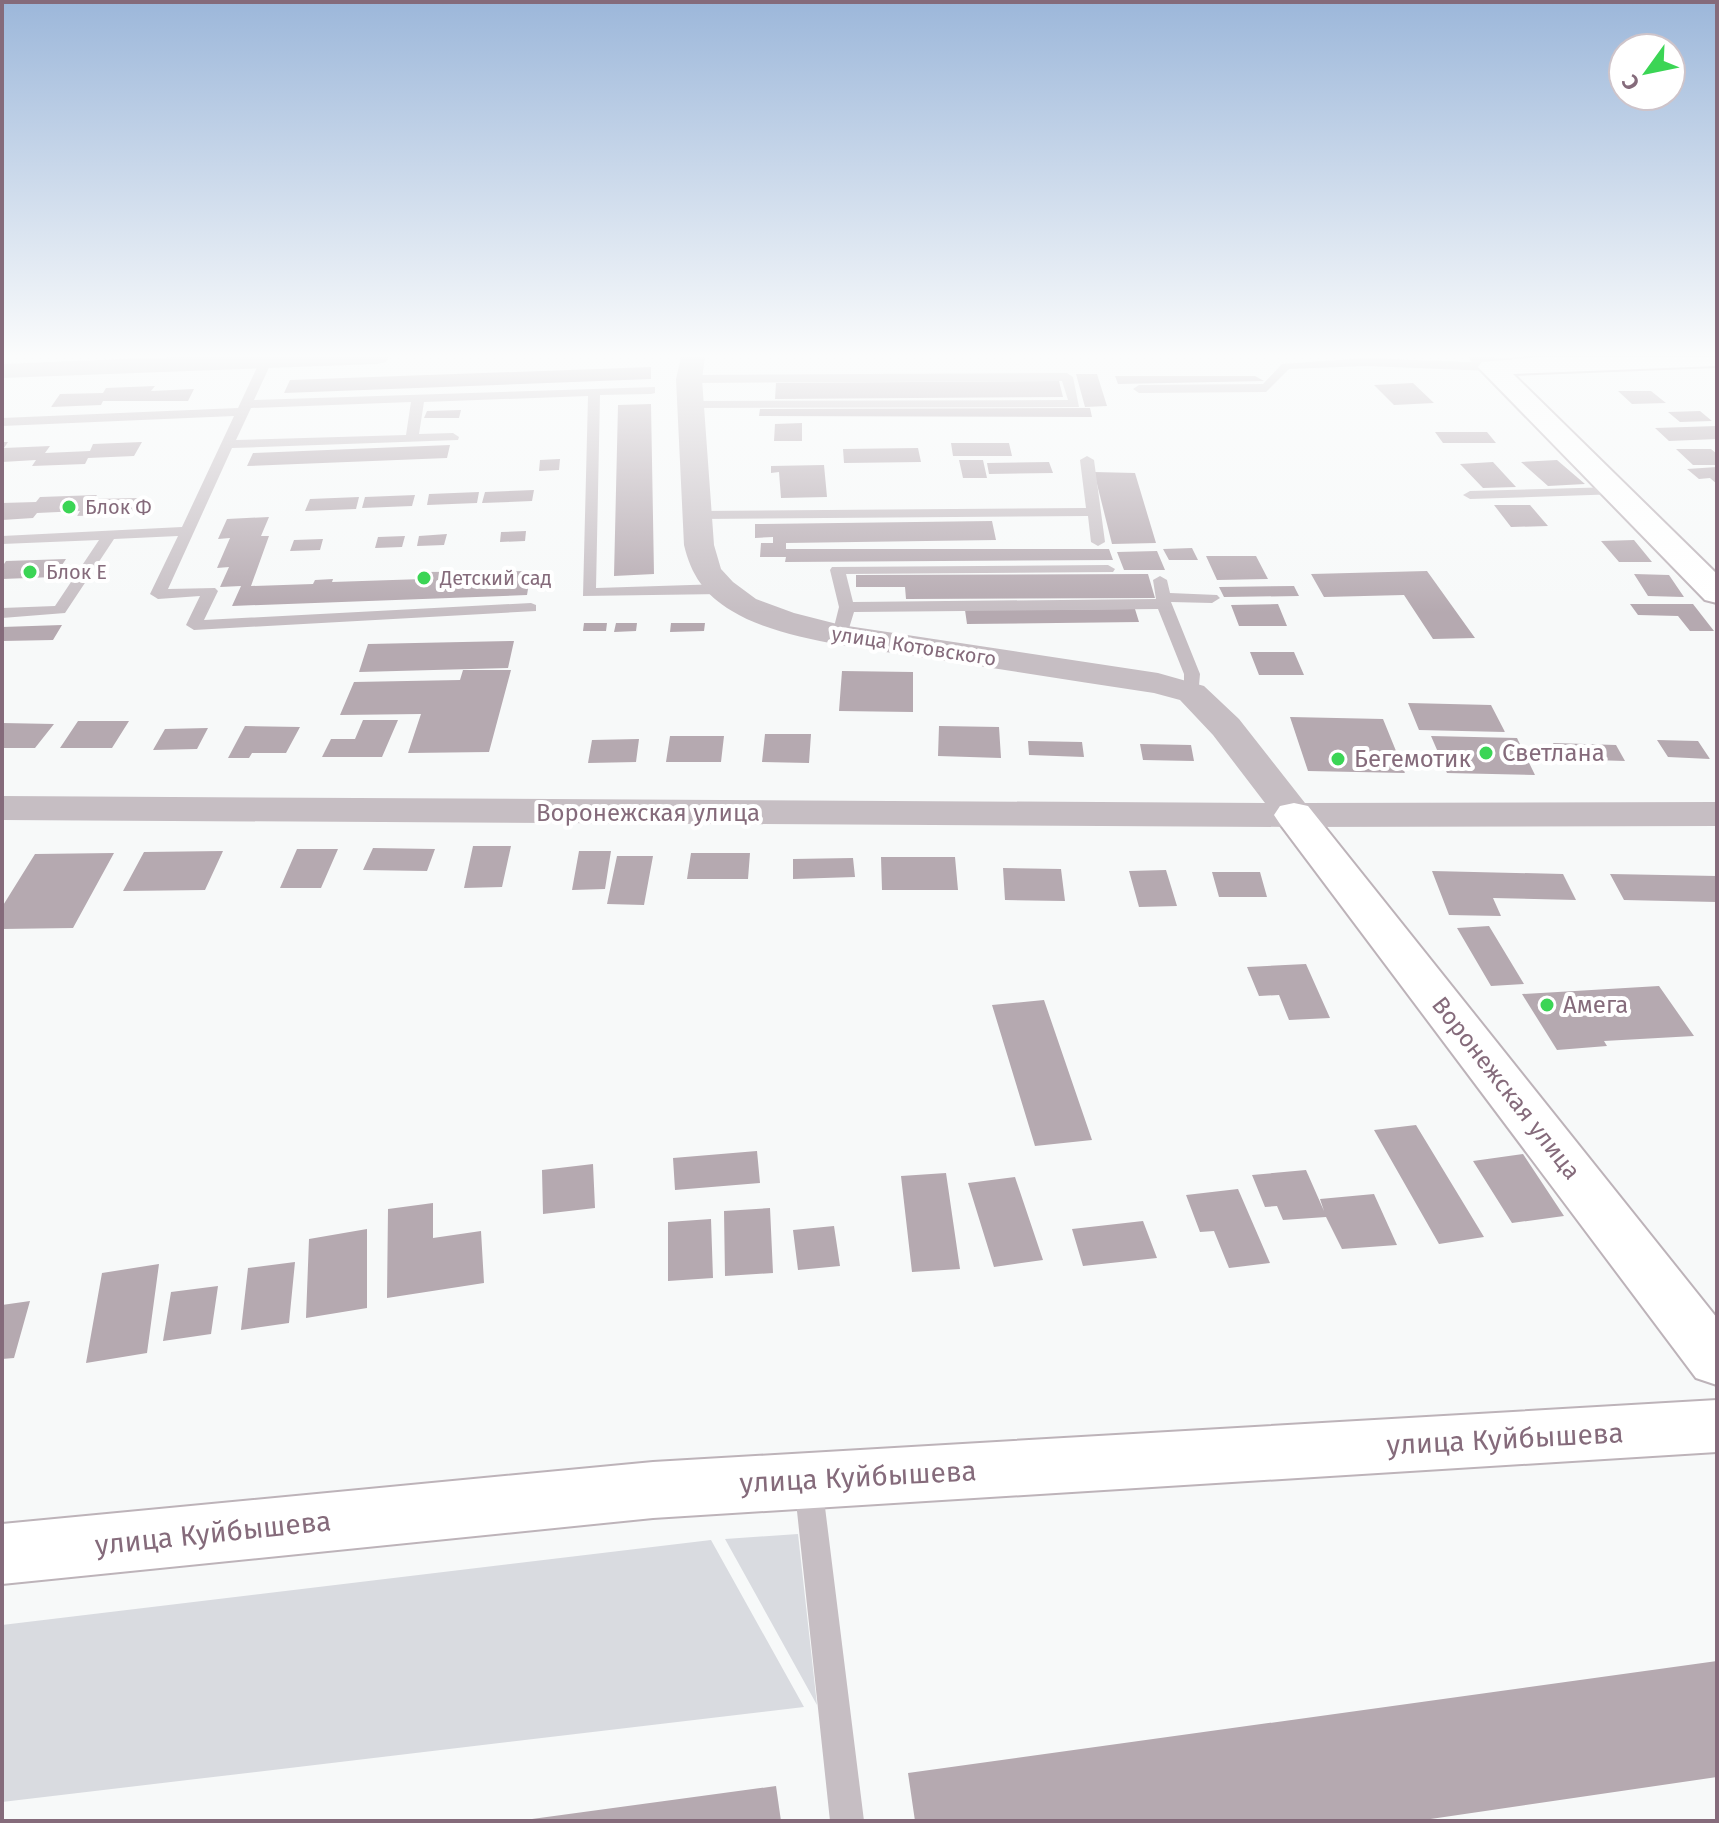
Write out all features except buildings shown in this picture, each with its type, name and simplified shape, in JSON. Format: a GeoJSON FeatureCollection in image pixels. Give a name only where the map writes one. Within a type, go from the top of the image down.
{"type":"FeatureCollection","features":[{"type":"Feature","properties":{"kind":"street","name":"улица Котовского"},"geometry":{"type":"LineString","coordinates":[[694,442],[699,545],[706,571],[722,589],[745,606],[782,620],[844,621],[1158,683],[1192,693],[1226,727],[1294,815]]}},
{"type":"Feature","properties":{"kind":"street"},"geometry":{"type":"LineString","coordinates":[[1566,442],[1717,593]]}},
{"type":"Feature","properties":{"kind":"street","name":"Воронежская улица"},"geometry":{"type":"LineString","coordinates":[[2,808],[1294,815],[1717,814]]}},
{"type":"Feature","properties":{"kind":"street","name":"Воронежская улица"},"geometry":{"type":"LineString","coordinates":[[1294,815],[1717,1361]]}},
{"type":"Feature","properties":{"kind":"street","name":"улица Куйбышева"},"geometry":{"type":"LineString","coordinates":[[2,1554],[653,1490],[1717,1426]]}},
{"type":"Feature","properties":{"kind":"lane"},"geometry":{"type":"LineString","coordinates":[[272,442],[227,444],[158,594],[210,591],[194,625],[531,608]]}},
{"type":"Feature","properties":{"kind":"lane"},"geometry":{"type":"LineString","coordinates":[[593,442],[588,593],[722,589]]}},
{"type":"Feature","properties":{"kind":"lane"},"geometry":{"type":"LineString","coordinates":[[1087,460],[1098,542]]}},
{"type":"Feature","properties":{"kind":"lane"},"geometry":{"type":"LineString","coordinates":[[1470,495],[1615,491]]}},
{"type":"Feature","properties":{"kind":"lane"},"geometry":{"type":"LineString","coordinates":[[698,515],[1094,512]]}},
{"type":"Feature","properties":{"kind":"lane"},"geometry":{"type":"LineString","coordinates":[[2,540],[187,531]]}},
{"type":"Feature","properties":{"kind":"lane"},"geometry":{"type":"LineString","coordinates":[[2,613],[60,610],[109,535]]}},
{"type":"Feature","properties":{"kind":"lane"},"geometry":{"type":"LineString","coordinates":[[1108,569],[837,570],[844,621],[1212,598]]}},
{"type":"Feature","properties":{"kind":"lane"},"geometry":{"type":"LineString","coordinates":[[1160,580],[1164,600],[1192,674],[1192,693]]}},
{"type":"Feature","properties":{"kind":"lane"},"geometry":{"type":"LineString","coordinates":[[807,1480],[847,1821]]}},
{"type":"Feature","properties":{"kind":"shaded area"},"geometry":{"type":"Polygon","coordinates":[[[798,1534],[817,1705],[725,1539],[798,1534]]]}},
{"type":"Feature","properties":{"kind":"shaded area"},"geometry":{"type":"Polygon","coordinates":[[[711,1540],[804,1707],[2,1802],[2,1625],[711,1540]]]}},
{"type":"Feature","properties":{"kind":"place","name":"Блок Ф"},"geometry":{"type":"Point","coordinates":[69,507]}},
{"type":"Feature","properties":{"kind":"place","name":"Блок Е"},"geometry":{"type":"Point","coordinates":[30,572]}},
{"type":"Feature","properties":{"kind":"place","name":"Детский сад"},"geometry":{"type":"Point","coordinates":[424,578]}},
{"type":"Feature","properties":{"kind":"place","name":"Светлана"},"geometry":{"type":"Point","coordinates":[1486,753]}},
{"type":"Feature","properties":{"kind":"place","name":"Бегемотик"},"geometry":{"type":"Point","coordinates":[1338,759]}},
{"type":"Feature","properties":{"kind":"place","name":"Амега"},"geometry":{"type":"Point","coordinates":[1547,1005]}}]}
